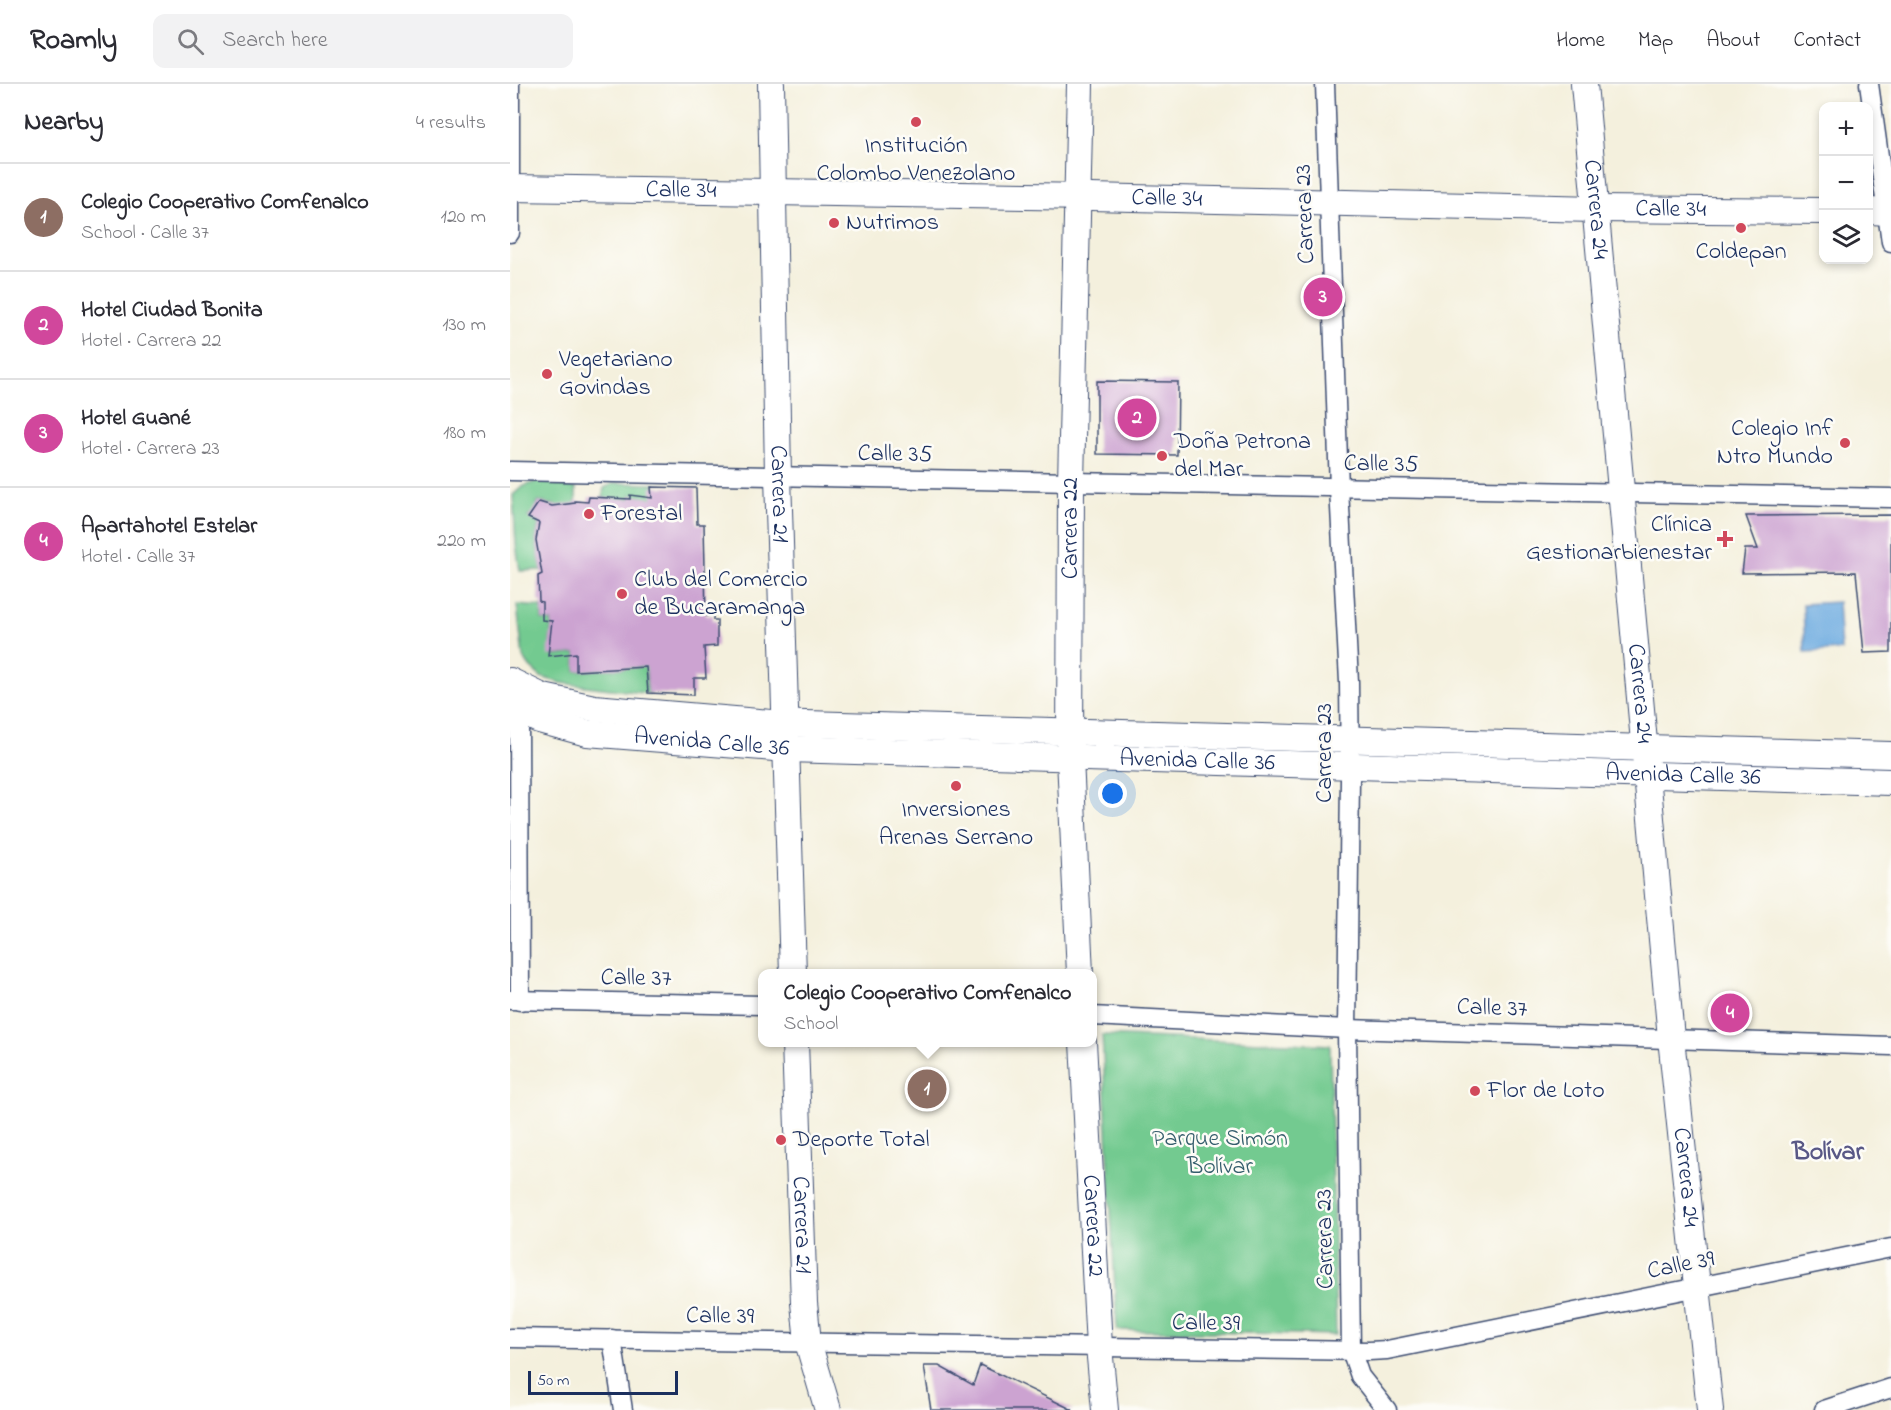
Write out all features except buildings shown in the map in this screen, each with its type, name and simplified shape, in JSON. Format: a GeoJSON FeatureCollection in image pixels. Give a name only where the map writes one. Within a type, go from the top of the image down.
{"type":"FeatureCollection","features":[{"type":"Feature","properties":{"kind":"street"},"geometry":{"type":"LineString","coordinates":[[510,84],[510,233]]}},
{"type":"Feature","properties":{"kind":"street","name":"Carrera 21"},"geometry":{"type":"LineString","coordinates":[[771,84],[778,476],[793,969]]}},
{"type":"Feature","properties":{"kind":"street","name":"Carrera 22"},"geometry":{"type":"LineString","coordinates":[[1080,84],[1071,483],[1070,732],[1080,969]]}},
{"type":"Feature","properties":{"kind":"street","name":"Carrera 23"},"geometry":{"type":"LineString","coordinates":[[1325,84],[1339,488],[1349,682],[1347,1029],[1351,1350],[1360,1376],[1387,1410]]}},
{"type":"Feature","properties":{"kind":"street","name":"Carrera 24"},"geometry":{"type":"LineString","coordinates":[[1584,84],[1671,1038],[1710,1410]]}},
{"type":"Feature","properties":{"kind":"street"},"geometry":{"type":"LineString","coordinates":[[1869,84],[1883,212],[1891,242]]}},
{"type":"Feature","properties":{"kind":"street","name":"Calle 34"},"geometry":{"type":"LineString","coordinates":[[510,188],[1079,197],[1596,209],[1819,211]]}},
{"type":"Feature","properties":{"kind":"street","name":"Calle 35"},"geometry":{"type":"LineString","coordinates":[[510,471],[1891,498]]}},
{"type":"Feature","properties":{"kind":"street","name":"Avenida Calle 36"},"geometry":{"type":"LineString","coordinates":[[510,681],[543,697],[594,708],[786,723],[1891,755]]}},
{"type":"Feature","properties":{"kind":"street"},"geometry":{"type":"LineString","coordinates":[[514,709],[515,1001]]}},
{"type":"Feature","properties":{"kind":"street","name":"Avenida Calle 36"},"geometry":{"type":"LineString","coordinates":[[514,709],[564,728],[587,733],[786,749],[1891,782]]}},
{"type":"Feature","properties":{"kind":"street","name":"Calle 37"},"geometry":{"type":"LineString","coordinates":[[515,1001],[758,1005]]}},
{"type":"Feature","properties":{"kind":"street","name":"Calle 37"},"geometry":{"type":"LineString","coordinates":[[1097,1016],[1347,1029],[1891,1046]]}},
{"type":"Feature","properties":{"kind":"street","name":"Carrera 21"},"geometry":{"type":"LineString","coordinates":[[795,1047],[804,1303],[808,1342],[826,1408]]}},
{"type":"Feature","properties":{"kind":"street","name":"Carrera 22"},"geometry":{"type":"LineString","coordinates":[[1083,1047],[1099,1347],[1105,1410]]}},
{"type":"Feature","properties":{"kind":"street","name":"Calle 39"},"geometry":{"type":"LineString","coordinates":[[510,1338],[1388,1350],[1891,1248]]}},
{"type":"Feature","properties":{"kind":"street"},"geometry":{"type":"LineString","coordinates":[[612,1339],[622,1410]]}},
{"type":"Feature","properties":{"kind":"street"},"geometry":{"type":"LineString","coordinates":[[1824,1410],[1891,1388]]}},
{"type":"Feature","properties":{"kind":"green space"},"geometry":{"type":"Polygon","coordinates":[[[537,481],[576,488],[576,525],[556,505],[538,502],[533,516],[528,517],[539,523],[536,540],[542,570],[520,571],[513,495],[522,487],[537,481]]]}},
{"type":"Feature","properties":{"kind":"green space"},"geometry":{"type":"Polygon","coordinates":[[[614,483],[654,484],[657,500],[630,495],[630,499],[603,498],[604,488],[614,483]]]}},
{"type":"Feature","properties":{"kind":"green space"},"geometry":{"type":"Polygon","coordinates":[[[517,605],[542,607],[542,620],[552,621],[549,653],[554,656],[576,653],[576,671],[653,666],[646,672],[647,689],[653,690],[651,694],[561,683],[541,677],[523,657],[517,605]]]}},
{"type":"Feature","properties":{"kind":"green space","name":"Parque Simón Bolívar"},"geometry":{"type":"Polygon","coordinates":[[[1102,1035],[1330,1045],[1336,1335],[1117,1330],[1102,1035]]]}},
{"type":"Feature","properties":{"kind":"water"},"geometry":{"type":"Polygon","coordinates":[[[1838,602],[1841,650],[1805,652],[1803,604],[1838,602]]]}},
{"type":"Feature","properties":{"kind":"place","name":"Institución Colombo Venezolano"},"geometry":{"type":"Point","coordinates":[916,122]}},
{"type":"Feature","properties":{"kind":"place","name":"Nutrimos"},"geometry":{"type":"Point","coordinates":[834,223]}},
{"type":"Feature","properties":{"kind":"place","name":"Coldepan"},"geometry":{"type":"Point","coordinates":[1741,228]}},
{"type":"Feature","properties":{"kind":"place","name":"Hotel Guané"},"geometry":{"type":"Point","coordinates":[1323,297]}},
{"type":"Feature","properties":{"kind":"place","name":"Vegetariano Govindas"},"geometry":{"type":"Point","coordinates":[547,374]}},
{"type":"Feature","properties":{"kind":"place","name":"Hotel Ciudad Bonita"},"geometry":{"type":"Point","coordinates":[1137,418]}},
{"type":"Feature","properties":{"kind":"place","name":"Colegio Inf Ntro Mundo"},"geometry":{"type":"Point","coordinates":[1845,443]}},
{"type":"Feature","properties":{"kind":"place","name":"Doña Petrona del Mar"},"geometry":{"type":"Point","coordinates":[1162,456]}},
{"type":"Feature","properties":{"kind":"place","name":"Forestal"},"geometry":{"type":"Point","coordinates":[589,514]}},
{"type":"Feature","properties":{"kind":"place","name":"Clínica Gestionarbienestar"},"geometry":{"type":"Point","coordinates":[1725,539]}},
{"type":"Feature","properties":{"kind":"place","name":"Club del Comercio de Bucaramanga"},"geometry":{"type":"Point","coordinates":[622,594]}},
{"type":"Feature","properties":{"kind":"place","name":"Inversiones Arenas Serrano"},"geometry":{"type":"Point","coordinates":[956,786]}},
{"type":"Feature","properties":{"kind":"place","name":"Apartahotel Estelar"},"geometry":{"type":"Point","coordinates":[1730,1013]}},
{"type":"Feature","properties":{"kind":"place","name":"Colegio Cooperativo Comfenalco"},"geometry":{"type":"Point","coordinates":[927,1089]}},
{"type":"Feature","properties":{"kind":"place","name":"Flor de Loto"},"geometry":{"type":"Point","coordinates":[1475,1091]}},
{"type":"Feature","properties":{"kind":"place","name":"Deporte Total"},"geometry":{"type":"Point","coordinates":[781,1140]}},
{"type":"Feature","properties":{"kind":"district","name":"Bolívar"},"geometry":{"type":"Point","coordinates":[1828,1153]}}]}
